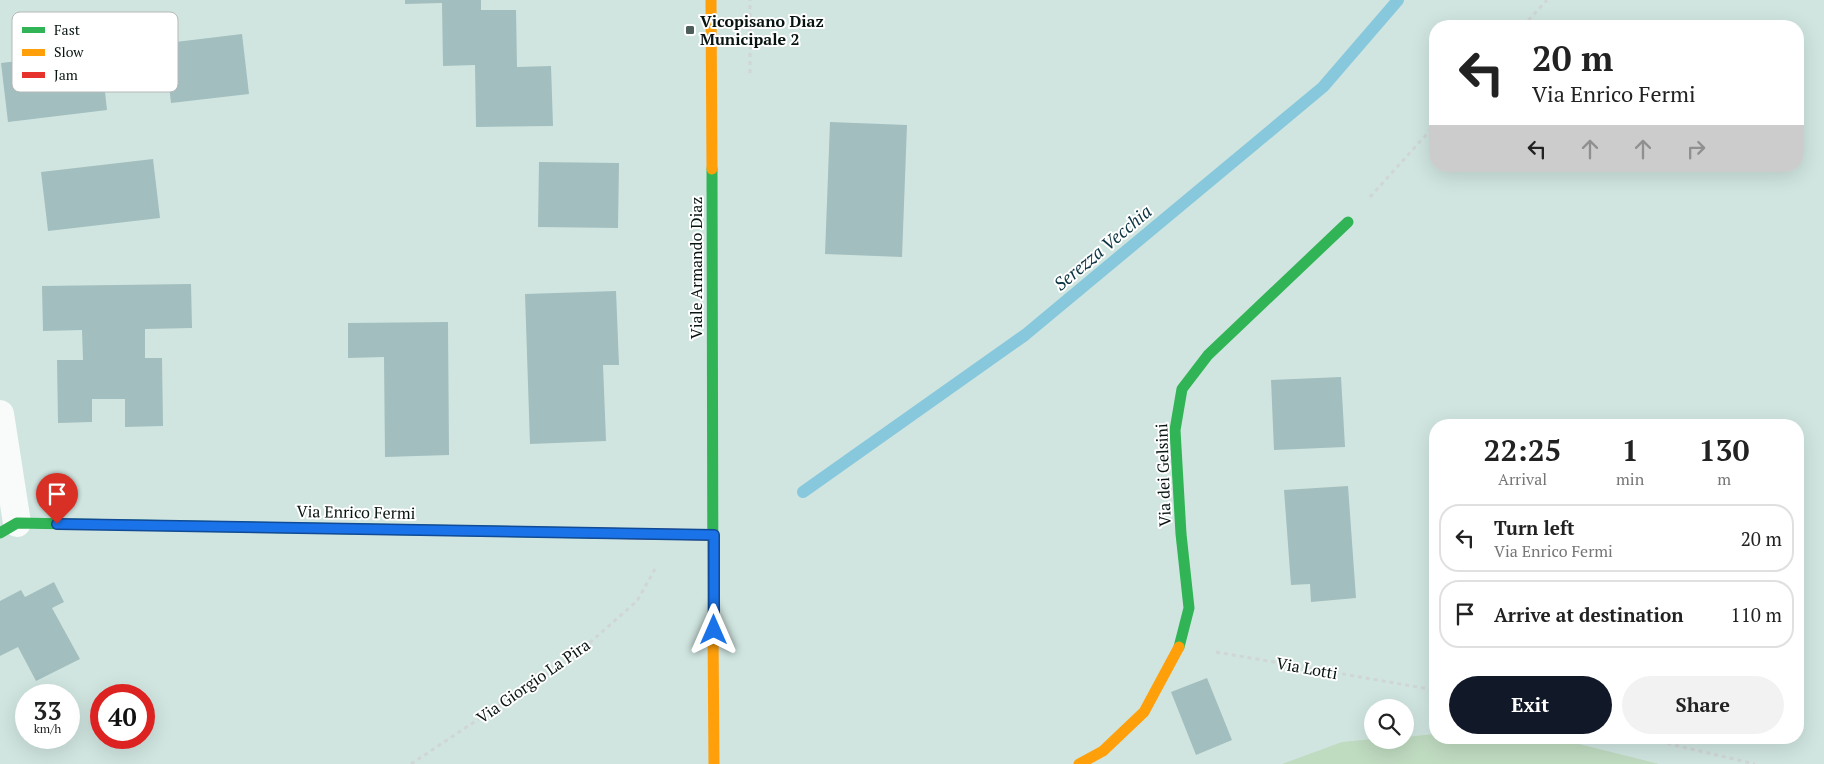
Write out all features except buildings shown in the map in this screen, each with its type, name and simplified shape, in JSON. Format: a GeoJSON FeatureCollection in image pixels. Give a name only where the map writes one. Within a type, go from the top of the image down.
{"type":"FeatureCollection","features":[{"type":"Feature","properties":{"kind":"street","name":"Viale Armando Diaz"},"geometry":{"type":"LineString","coordinates":[[711,0],[714,764]]}},
{"type":"Feature","properties":{"kind":"street","name":"Via dei Gelsini"},"geometry":{"type":"LineString","coordinates":[[1079,764],[1103,751],[1144,712],[1180,646],[1189,608],[1175,430],[1182,389],[1208,355],[1348,222]]}},
{"type":"Feature","properties":{"kind":"street"},"geometry":{"type":"LineString","coordinates":[[0,414],[9,528]]}},
{"type":"Feature","properties":{"kind":"street","name":"Via Enrico Fermi"},"geometry":{"type":"LineString","coordinates":[[9,528],[714,535]]}},
{"type":"Feature","properties":{"kind":"path"},"geometry":{"type":"LineString","coordinates":[[1529,20],[1547,0]]}},
{"type":"Feature","properties":{"kind":"path"},"geometry":{"type":"LineString","coordinates":[[1348,222],[1429,132]]}},
{"type":"Feature","properties":{"kind":"path","name":"Via Giorgio La Pira"},"geometry":{"type":"LineString","coordinates":[[411,764],[578,653],[637,601],[676,534]]}},
{"type":"Feature","properties":{"kind":"path","name":"Via Lotti"},"geometry":{"type":"LineString","coordinates":[[1180,646],[1429,689]]}},
{"type":"Feature","properties":{"kind":"path"},"geometry":{"type":"LineString","coordinates":[[1670,744],[1755,764]]}},
{"type":"Feature","properties":{"kind":"green space"},"geometry":{"type":"Polygon","coordinates":[[[1429,735],[1429,744],[1579,744],[1659,764],[1282,764],[1342,742],[1364,740],[1364,749],[1414,749],[1414,736],[1429,735]]]}},
{"type":"Feature","properties":{"kind":"waterway","name":"Serezza Vecchia"},"geometry":{"type":"LineString","coordinates":[[803,492],[1025,335],[1323,87],[1398,0]]}},
{"type":"Feature","properties":{"kind":"traffic: fast"},"geometry":{"type":"LineString","coordinates":[[712,169],[713,629]]}},
{"type":"Feature","properties":{"kind":"traffic: fast"},"geometry":{"type":"LineString","coordinates":[[1179,647],[1189,608],[1181,534],[1175,430],[1182,389],[1208,355],[1348,222]]}},
{"type":"Feature","properties":{"kind":"traffic: fast"},"geometry":{"type":"LineString","coordinates":[[0,533],[17,523],[589,533]]}},
{"type":"Feature","properties":{"kind":"traffic: slow"},"geometry":{"type":"LineString","coordinates":[[711,0],[712,169]]}},
{"type":"Feature","properties":{"kind":"traffic: slow"},"geometry":{"type":"LineString","coordinates":[[713,629],[714,764]]}},
{"type":"Feature","properties":{"kind":"traffic: slow"},"geometry":{"type":"LineString","coordinates":[[1079,764],[1103,751],[1144,712],[1179,647]]}},
{"type":"Feature","properties":{"kind":"traffic: jam"},"geometry":{"type":"LineString","coordinates":[[589,533],[714,535]]}},
{"type":"Feature","properties":{"kind":"place","name":"Vicopisano Diaz Municipale 2"},"geometry":{"type":"Point","coordinates":[690,30]}},
{"type":"Feature","properties":{"kind":"route"},"geometry":{"type":"LineString","coordinates":[[57,524],[714,535],[714,630]]}}]}
